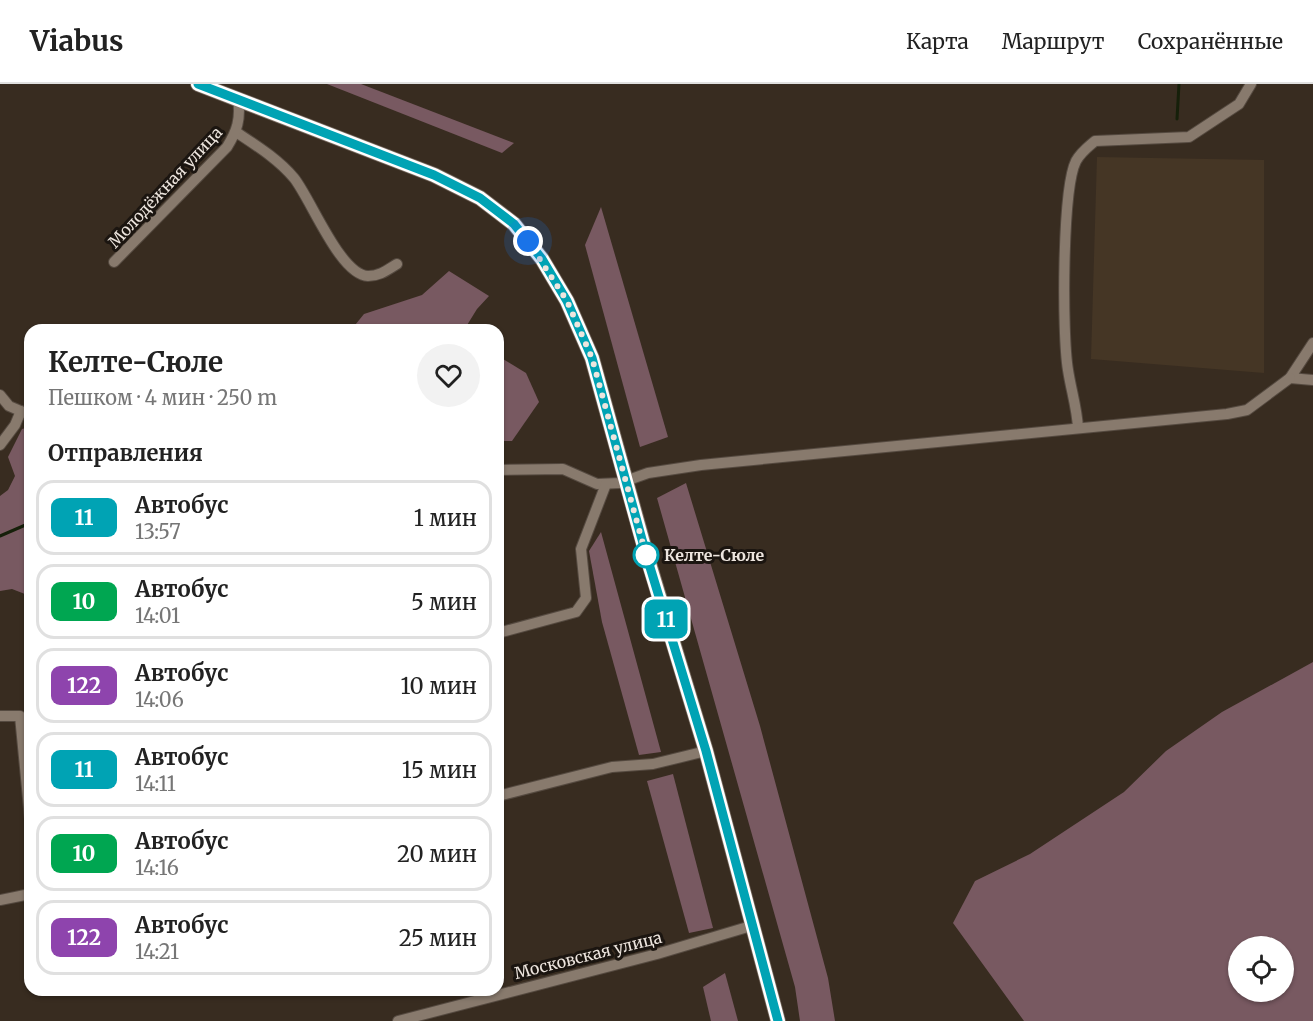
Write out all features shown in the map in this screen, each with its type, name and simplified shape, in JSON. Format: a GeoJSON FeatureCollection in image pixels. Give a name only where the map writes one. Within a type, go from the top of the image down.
{"type":"FeatureCollection","features":[{"type":"Feature","properties":{"kind":"street"},"geometry":{"type":"LineString","coordinates":[[198,84],[434,175],[480,198],[514,224],[542,259],[567,301],[592,358],[706,751],[778,1021]]}},
{"type":"Feature","properties":{"kind":"street"},"geometry":{"type":"LineString","coordinates":[[1078,428],[1065,337],[1068,205],[1075,162],[1095,141],[1189,137],[1239,104],[1251,84]]}},
{"type":"Feature","properties":{"kind":"street","name":"Молодёжная улица"},"geometry":{"type":"LineString","coordinates":[[114,262],[227,147],[236,132],[240,115],[238,99]]}},
{"type":"Feature","properties":{"kind":"street","name":"Молодёжная улица"},"geometry":{"type":"LineString","coordinates":[[236,132],[277,161],[292,176],[337,250],[356,272],[366,276],[382,274],[397,264]]}},
{"type":"Feature","properties":{"kind":"street"},"geometry":{"type":"LineString","coordinates":[[504,470],[563,468],[597,484],[606,484],[626,481],[648,473],[701,465],[1247,410],[1290,378],[1313,344]]}},
{"type":"Feature","properties":{"kind":"street"},"geometry":{"type":"LineString","coordinates":[[1290,378],[1313,380]]}},
{"type":"Feature","properties":{"kind":"street"},"geometry":{"type":"LineString","coordinates":[[0,395],[9,405],[24,412]]}},
{"type":"Feature","properties":{"kind":"street"},"geometry":{"type":"LineString","coordinates":[[0,445],[24,414]]}},
{"type":"Feature","properties":{"kind":"street"},"geometry":{"type":"LineString","coordinates":[[504,631],[576,612],[586,598],[581,549],[606,484]]}},
{"type":"Feature","properties":{"kind":"street"},"geometry":{"type":"LineString","coordinates":[[0,716],[20,716],[24,757]]}},
{"type":"Feature","properties":{"kind":"street"},"geometry":{"type":"LineString","coordinates":[[504,794],[612,767],[653,764],[706,751]]}},
{"type":"Feature","properties":{"kind":"street"},"geometry":{"type":"LineString","coordinates":[[0,900],[24,895]]}},
{"type":"Feature","properties":{"kind":"street","name":"Московская улица"},"geometry":{"type":"LineString","coordinates":[[504,994],[657,954],[751,926]]}},
{"type":"Feature","properties":{"kind":"street","name":"Московская улица"},"geometry":{"type":"LineString","coordinates":[[398,1021],[495,996]]}},
{"type":"Feature","properties":{"kind":"shaded area"},"geometry":{"type":"Polygon","coordinates":[[[327,84],[361,84],[514,143],[502,153],[327,84]]]}},
{"type":"Feature","properties":{"kind":"shaded area"},"geometry":{"type":"Polygon","coordinates":[[[1097,157],[1264,160],[1264,373],[1091,359],[1097,157]]]}},
{"type":"Feature","properties":{"kind":"shaded area"},"geometry":{"type":"Polygon","coordinates":[[[601,207],[668,437],[640,447],[585,245],[601,207]]]}},
{"type":"Feature","properties":{"kind":"shaded area"},"geometry":{"type":"Polygon","coordinates":[[[449,271],[489,296],[468,324],[356,324],[364,314],[422,295],[449,271]]]}},
{"type":"Feature","properties":{"kind":"shaded area"},"geometry":{"type":"Polygon","coordinates":[[[504,360],[526,373],[539,402],[512,441],[504,441],[504,360]]]}},
{"type":"Feature","properties":{"kind":"shaded area"},"geometry":{"type":"Polygon","coordinates":[[[24,428],[24,594],[12,589],[0,591],[0,496],[8,490],[15,476],[8,457],[24,428]]]}},
{"type":"Feature","properties":{"kind":"shaded area"},"geometry":{"type":"Polygon","coordinates":[[[686,483],[760,726],[828,978],[835,1021],[800,1021],[795,987],[657,498],[686,483]]]}},
{"type":"Feature","properties":{"kind":"shaded area"},"geometry":{"type":"Polygon","coordinates":[[[601,532],[661,752],[639,755],[602,622],[589,551],[601,532]]]}},
{"type":"Feature","properties":{"kind":"shaded area"},"geometry":{"type":"Polygon","coordinates":[[[1313,662],[1313,1021],[1024,1021],[953,923],[975,881],[1030,854],[1124,792],[1166,751],[1222,712],[1313,662]]]}},
{"type":"Feature","properties":{"kind":"shaded area"},"geometry":{"type":"Polygon","coordinates":[[[673,774],[713,928],[689,933],[647,781],[673,774]]]}},
{"type":"Feature","properties":{"kind":"shaded area"},"geometry":{"type":"Polygon","coordinates":[[[725,973],[738,1021],[711,1021],[703,987],[725,973]]]}},
{"type":"Feature","properties":{"kind":"waterway"},"geometry":{"type":"LineString","coordinates":[[1177,119],[1179,84]]}},
{"type":"Feature","properties":{"kind":"waterway"},"geometry":{"type":"LineString","coordinates":[[0,536],[24,526]]}},
{"type":"Feature","properties":{"kind":"bus line","name":"11"},"geometry":{"type":"LineString","coordinates":[[198,84],[434,175],[480,198],[514,224],[542,259],[567,301],[592,358],[646,554],[706,751],[778,1021]]}},
{"type":"Feature","properties":{"kind":"place","name":"Келте-Сюле"},"geometry":{"type":"Point","coordinates":[646,555]}},
{"type":"Feature","properties":{"kind":"route"},"geometry":{"type":"LineString","coordinates":[[528,241],[542,259],[567,301],[592,358],[646,555]]}}]}
